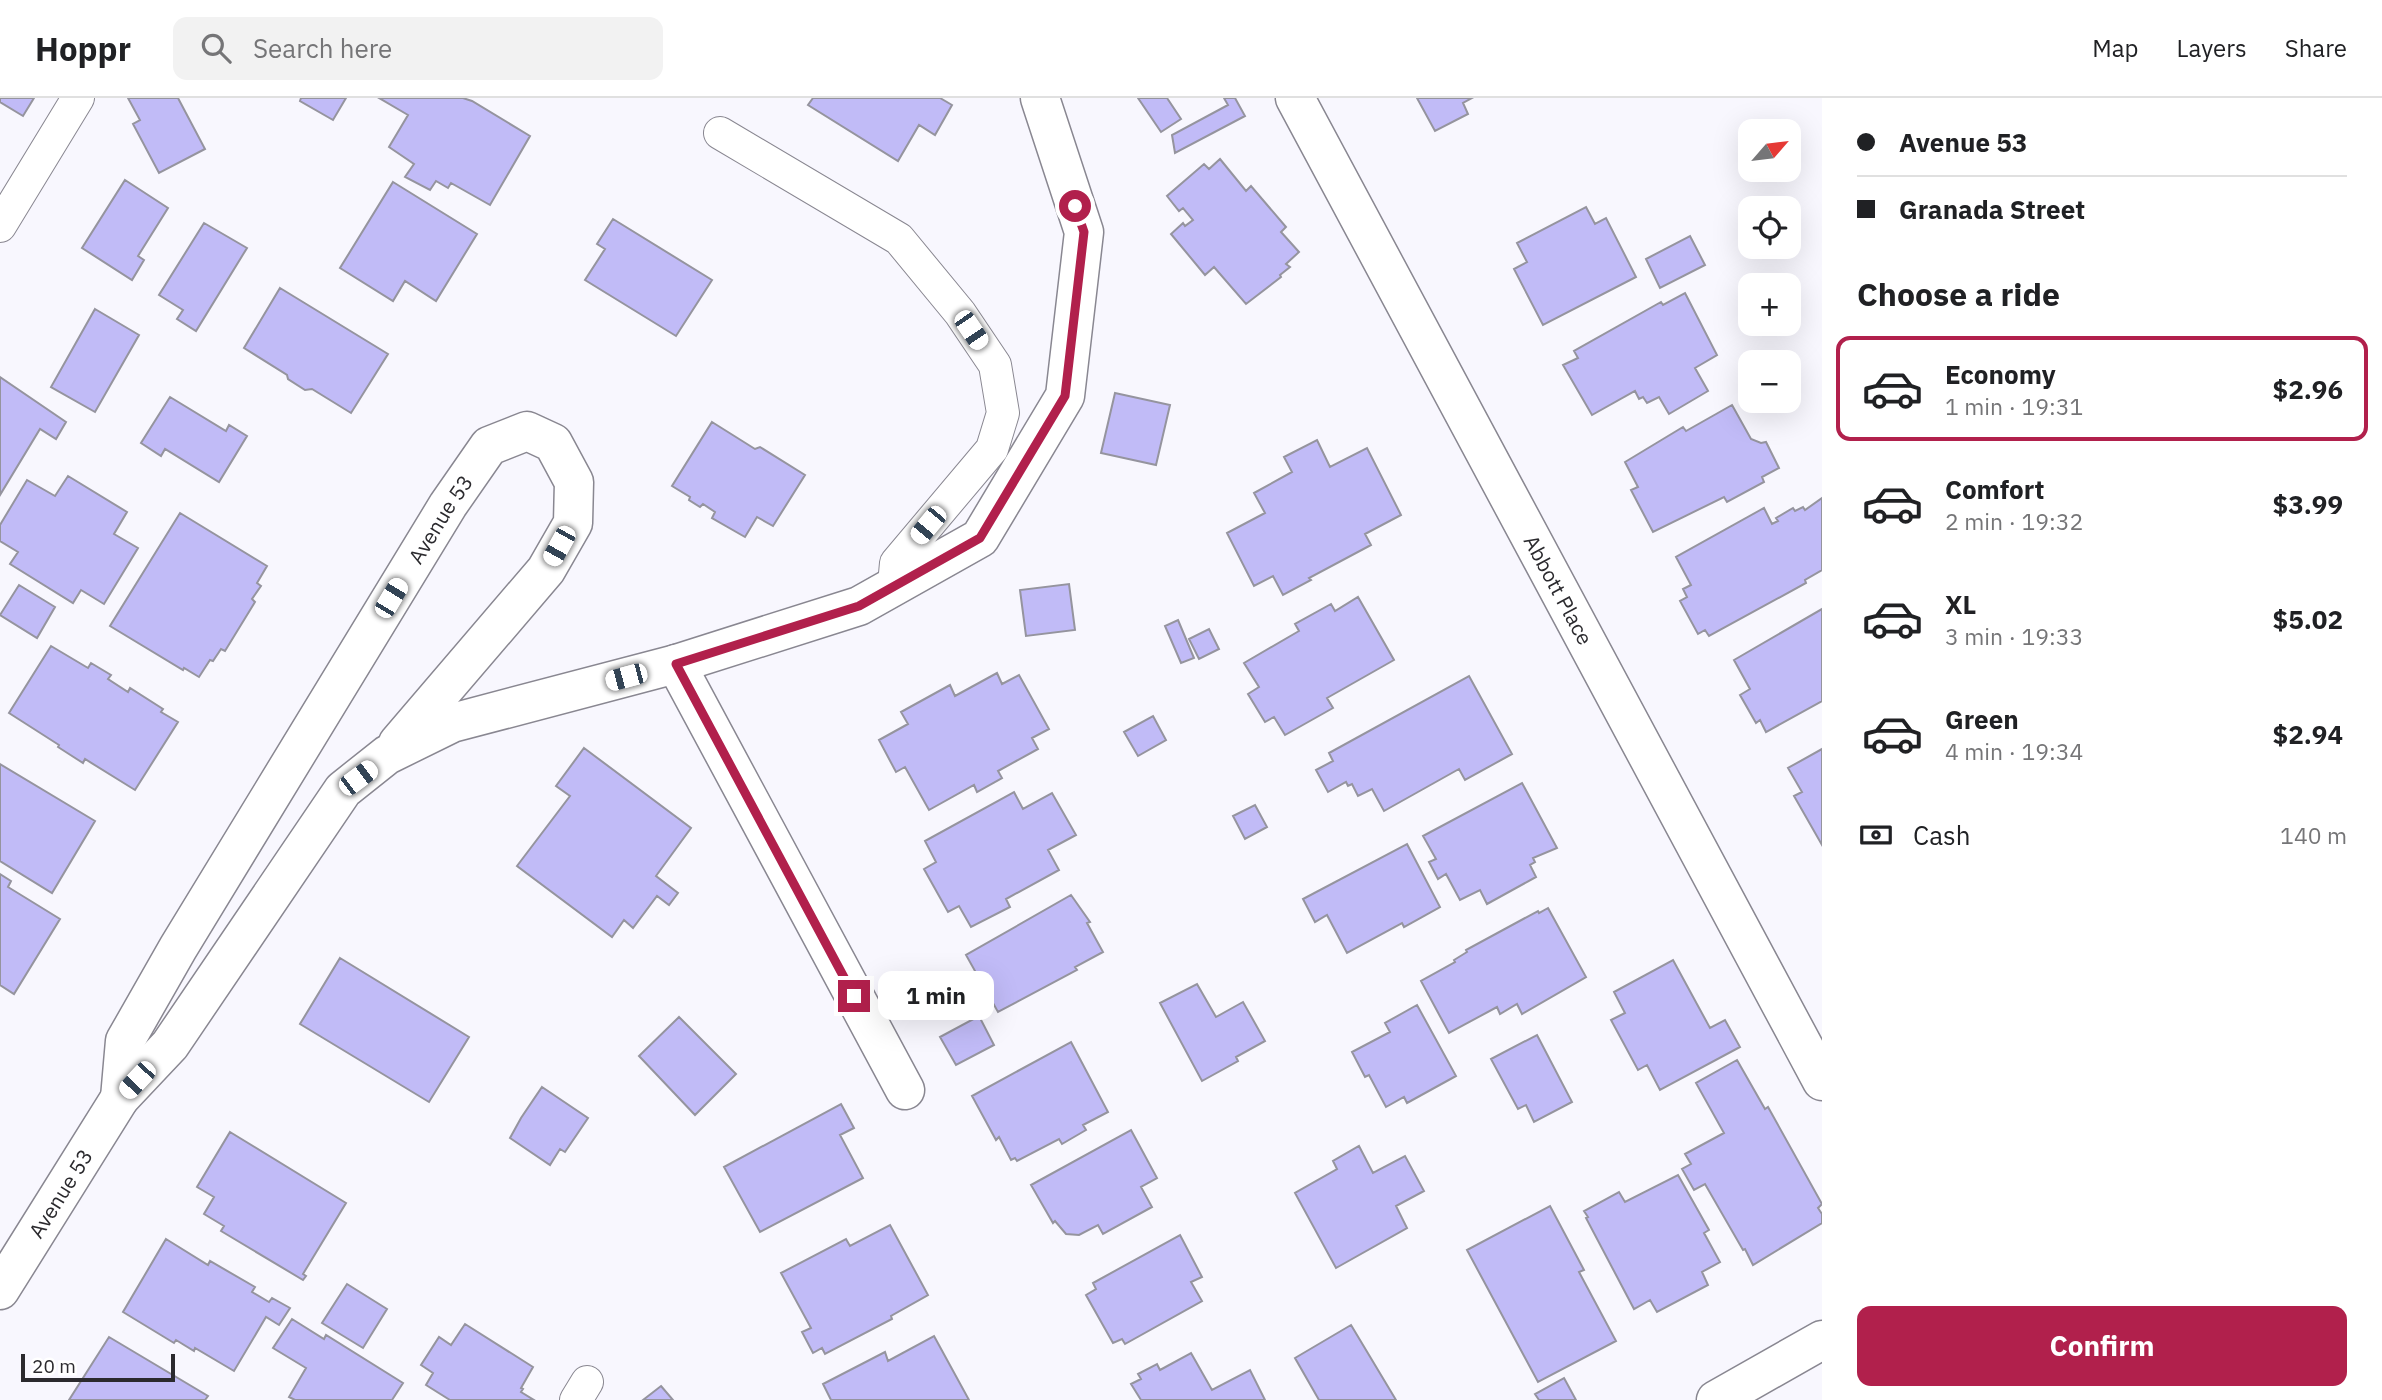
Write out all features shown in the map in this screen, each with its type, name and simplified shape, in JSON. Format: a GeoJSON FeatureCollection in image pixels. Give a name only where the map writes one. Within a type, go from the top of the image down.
{"type":"FeatureCollection","features":[{"type":"Feature","properties":{"kind":"street","name":"Avenue 53"},"geometry":{"type":"LineString","coordinates":[[387,755],[452,723],[676,664],[859,606],[980,538],[1065,396],[1084,232],[1040,98]]}},
{"type":"Feature","properties":{"kind":"street","name":"Abbott Place"},"geometry":{"type":"LineString","coordinates":[[1295,98],[1822,1081]]}},
{"type":"Feature","properties":{"kind":"street","name":"Avenue 53"},"geometry":{"type":"LineString","coordinates":[[0,1290],[120,1098],[170,1045],[343,790],[387,755],[546,570],[573,523],[574,482],[553,443],[527,432],[489,446],[448,505],[178,948],[125,1041],[120,1098]]}},
{"type":"Feature","properties":{"kind":"street"},"geometry":{"type":"LineString","coordinates":[[676,664],[905,1090]]}},
{"type":"Feature","properties":{"kind":"street"},"geometry":{"type":"LineString","coordinates":[[1716,1400],[1822,1340]]}},
{"type":"Feature","properties":{"kind":"lane"},"geometry":{"type":"LineString","coordinates":[[0,226],[78,98]]}},
{"type":"Feature","properties":{"kind":"lane"},"geometry":{"type":"LineString","coordinates":[[720,133],[899,239],[960,313],[995,365],[1003,413],[992,449],[896,563],[894,585]]}},
{"type":"Feature","properties":{"kind":"building"},"geometry":{"type":"Polygon","coordinates":[[[0,98],[34,98],[23,116],[0,102],[0,98]]]}},
{"type":"Feature","properties":{"kind":"building"},"geometry":{"type":"Polygon","coordinates":[[[128,98],[178,98],[205,149],[159,173],[133,124],[140,120],[128,98]]]}},
{"type":"Feature","properties":{"kind":"building"},"geometry":{"type":"Polygon","coordinates":[[[301,98],[346,98],[333,120],[300,101],[301,98]]]}},
{"type":"Feature","properties":{"kind":"building"},"geometry":{"type":"Polygon","coordinates":[[[379,98],[463,98],[530,136],[490,205],[451,183],[448,188],[436,181],[430,190],[405,177],[414,164],[389,147],[408,115],[379,98]]]}},
{"type":"Feature","properties":{"kind":"building"},"geometry":{"type":"Polygon","coordinates":[[[813,98],[940,98],[952,105],[935,135],[919,125],[898,161],[808,105],[813,98]]]}},
{"type":"Feature","properties":{"kind":"building"},"geometry":{"type":"Polygon","coordinates":[[[1138,98],[1167,98],[1181,119],[1161,132],[1138,98]]]}},
{"type":"Feature","properties":{"kind":"building"},"geometry":{"type":"Polygon","coordinates":[[[1224,98],[1235,98],[1245,116],[1175,153],[1172,135],[1228,105],[1224,98]]]}},
{"type":"Feature","properties":{"kind":"building"},"geometry":{"type":"Polygon","coordinates":[[[1417,98],[1472,98],[1463,103],[1468,114],[1435,131],[1417,98]]]}},
{"type":"Feature","properties":{"kind":"building"},"geometry":{"type":"Polygon","coordinates":[[[1220,159],[1246,191],[1251,186],[1286,227],[1281,232],[1299,252],[1286,264],[1290,267],[1281,277],[1246,304],[1214,267],[1205,275],[1171,234],[1183,223],[1185,226],[1193,220],[1183,208],[1179,211],[1167,196],[1204,164],[1209,169],[1220,159]]]}},
{"type":"Feature","properties":{"kind":"building"},"geometry":{"type":"Polygon","coordinates":[[[125,180],[168,208],[138,256],[144,260],[132,280],[82,248],[125,180]]]}},
{"type":"Feature","properties":{"kind":"building"},"geometry":{"type":"Polygon","coordinates":[[[393,182],[477,234],[436,301],[405,281],[393,301],[340,268],[393,182]]]}},
{"type":"Feature","properties":{"kind":"building"},"geometry":{"type":"Polygon","coordinates":[[[1586,207],[1595,224],[1606,218],[1636,277],[1543,325],[1514,269],[1527,262],[1517,243],[1586,207]]]}},
{"type":"Feature","properties":{"kind":"building"},"geometry":{"type":"Polygon","coordinates":[[[613,219],[712,280],[676,336],[585,280],[605,249],[597,244],[613,219]]]}},
{"type":"Feature","properties":{"kind":"building"},"geometry":{"type":"Polygon","coordinates":[[[204,223],[247,248],[196,331],[177,319],[183,310],[159,295],[204,223]]]}},
{"type":"Feature","properties":{"kind":"building"},"geometry":{"type":"Polygon","coordinates":[[[1690,236],[1705,265],[1660,288],[1646,259],[1690,236]]]}},
{"type":"Feature","properties":{"kind":"building"},"geometry":{"type":"Polygon","coordinates":[[[280,288],[388,354],[351,413],[312,389],[305,390],[288,379],[287,375],[244,348],[280,288]]]}},
{"type":"Feature","properties":{"kind":"building"},"geometry":{"type":"Polygon","coordinates":[[[1685,293],[1717,355],[1695,368],[1708,391],[1669,414],[1659,397],[1647,403],[1643,397],[1639,399],[1635,391],[1592,415],[1563,365],[1578,358],[1574,351],[1661,302],[1663,305],[1685,293]]]}},
{"type":"Feature","properties":{"kind":"building"},"geometry":{"type":"Polygon","coordinates":[[[95,309],[139,335],[95,412],[51,387],[95,309]]]}},
{"type":"Feature","properties":{"kind":"building"},"geometry":{"type":"Polygon","coordinates":[[[0,377],[66,422],[56,439],[40,429],[0,495],[0,377]]]}},
{"type":"Feature","properties":{"kind":"building"},"geometry":{"type":"Polygon","coordinates":[[[1115,393],[1170,405],[1156,465],[1101,453],[1115,393]]]}},
{"type":"Feature","properties":{"kind":"building"},"geometry":{"type":"Polygon","coordinates":[[[170,397],[226,431],[229,425],[247,436],[219,482],[165,449],[161,456],[141,443],[170,397]]]}},
{"type":"Feature","properties":{"kind":"building"},"geometry":{"type":"Polygon","coordinates":[[[1732,405],[1751,439],[1766,442],[1779,468],[1762,477],[1764,482],[1727,502],[1724,497],[1653,532],[1631,490],[1638,487],[1625,462],[1683,427],[1686,431],[1732,405]]]}},
{"type":"Feature","properties":{"kind":"building"},"geometry":{"type":"Polygon","coordinates":[[[712,422],[755,449],[760,447],[805,475],[773,526],[757,517],[745,537],[712,518],[715,512],[703,504],[700,507],[672,486],[712,422]]]}},
{"type":"Feature","properties":{"kind":"building"},"geometry":{"type":"Polygon","coordinates":[[[1317,440],[1330,467],[1367,448],[1401,515],[1365,534],[1371,545],[1283,595],[1273,576],[1254,586],[1227,533],[1265,513],[1254,493],[1292,472],[1284,457],[1317,440]]]}},
{"type":"Feature","properties":{"kind":"building"},"geometry":{"type":"Polygon","coordinates":[[[68,476],[127,512],[114,534],[138,548],[104,604],[81,590],[73,603],[10,564],[18,552],[0,541],[0,525],[27,480],[55,496],[68,476]]]}},
{"type":"Feature","properties":{"kind":"building"},"geometry":{"type":"Polygon","coordinates":[[[1822,498],[1822,570],[1805,580],[1806,583],[1709,636],[1705,630],[1698,634],[1680,601],[1687,597],[1683,589],[1691,585],[1676,557],[1764,508],[1772,524],[1778,521],[1776,518],[1793,508],[1795,511],[1803,507],[1805,510],[1822,498]]]}},
{"type":"Feature","properties":{"kind":"building"},"geometry":{"type":"Polygon","coordinates":[[[180,513],[267,566],[257,583],[261,586],[252,599],[255,602],[225,651],[221,649],[213,661],[210,660],[199,677],[110,626],[180,513]]]}},
{"type":"Feature","properties":{"kind":"building"},"geometry":{"type":"Polygon","coordinates":[[[1069,584],[1075,630],[1026,636],[1020,590],[1069,584]]]}},
{"type":"Feature","properties":{"kind":"building"},"geometry":{"type":"Polygon","coordinates":[[[19,585],[55,607],[37,638],[0,615],[19,585]]]}},
{"type":"Feature","properties":{"kind":"building"},"geometry":{"type":"Polygon","coordinates":[[[1358,597],[1394,660],[1327,698],[1333,708],[1285,735],[1274,717],[1265,722],[1248,694],[1259,687],[1244,663],[1299,631],[1295,624],[1331,604],[1335,611],[1358,597]]]}},
{"type":"Feature","properties":{"kind":"building"},"geometry":{"type":"Polygon","coordinates":[[[1822,609],[1822,701],[1766,732],[1760,720],[1756,723],[1740,695],[1750,689],[1734,660],[1822,609]]]}},
{"type":"Feature","properties":{"kind":"building"},"geometry":{"type":"Polygon","coordinates":[[[1178,620],[1194,658],[1181,663],[1165,626],[1178,620]]]}},
{"type":"Feature","properties":{"kind":"building"},"geometry":{"type":"Polygon","coordinates":[[[1209,629],[1219,649],[1199,659],[1189,639],[1209,629]]]}},
{"type":"Feature","properties":{"kind":"building"},"geometry":{"type":"Polygon","coordinates":[[[51,646],[88,668],[91,663],[111,675],[108,679],[128,692],[130,688],[178,722],[135,790],[85,759],[83,763],[9,713],[51,646]]]}},
{"type":"Feature","properties":{"kind":"building"},"geometry":{"type":"Polygon","coordinates":[[[997,673],[1002,684],[1019,675],[1049,729],[1032,738],[1038,749],[998,771],[1002,778],[977,792],[974,785],[929,810],[905,767],[896,772],[879,740],[908,724],[901,712],[950,685],[955,696],[997,673]]]}},
{"type":"Feature","properties":{"kind":"building"},"geometry":{"type":"Polygon","coordinates":[[[1469,676],[1512,754],[1465,780],[1459,769],[1384,811],[1372,789],[1358,796],[1352,784],[1348,786],[1346,782],[1328,792],[1316,770],[1333,761],[1329,753],[1469,676]]]}},
{"type":"Feature","properties":{"kind":"building"},"geometry":{"type":"Polygon","coordinates":[[[1153,716],[1166,740],[1138,756],[1124,732],[1153,716]]]}},
{"type":"Feature","properties":{"kind":"building"},"geometry":{"type":"Polygon","coordinates":[[[584,748],[691,828],[656,876],[678,893],[669,905],[657,896],[633,928],[624,920],[612,937],[517,866],[570,796],[556,786],[584,748]]]}},
{"type":"Feature","properties":{"kind":"building"},"geometry":{"type":"Polygon","coordinates":[[[1822,749],[1822,845],[1794,796],[1802,792],[1788,768],[1822,749]]]}},
{"type":"Feature","properties":{"kind":"building"},"geometry":{"type":"Polygon","coordinates":[[[0,764],[95,821],[52,893],[0,861],[0,764]]]}},
{"type":"Feature","properties":{"kind":"building"},"geometry":{"type":"Polygon","coordinates":[[[1522,783],[1557,848],[1533,858],[1535,862],[1530,865],[1536,877],[1487,904],[1480,890],[1460,900],[1446,874],[1438,879],[1429,862],[1436,859],[1423,836],[1522,783]]]}},
{"type":"Feature","properties":{"kind":"building"},"geometry":{"type":"Polygon","coordinates":[[[1014,792],[1023,809],[1052,793],[1076,835],[1048,850],[1059,870],[1006,899],[1010,907],[971,927],[959,906],[948,912],[924,869],[936,862],[925,841],[1014,792]]]}},
{"type":"Feature","properties":{"kind":"building"},"geometry":{"type":"Polygon","coordinates":[[[1255,805],[1267,827],[1245,839],[1233,816],[1255,805]]]}},
{"type":"Feature","properties":{"kind":"building"},"geometry":{"type":"Polygon","coordinates":[[[1407,844],[1440,907],[1404,927],[1402,923],[1347,953],[1327,915],[1315,922],[1303,899],[1407,844]]]}},
{"type":"Feature","properties":{"kind":"building"},"geometry":{"type":"Polygon","coordinates":[[[0,874],[11,881],[8,887],[60,919],[14,994],[0,985],[0,874]]]}},
{"type":"Feature","properties":{"kind":"building"},"geometry":{"type":"Polygon","coordinates":[[[1071,895],[1090,922],[1087,923],[1103,952],[1075,967],[1077,970],[998,1012],[966,955],[1071,895]]]}},
{"type":"Feature","properties":{"kind":"building"},"geometry":{"type":"Polygon","coordinates":[[[1548,908],[1586,977],[1522,1014],[1517,1004],[1500,1014],[1497,1007],[1449,1033],[1421,981],[1455,962],[1466,950],[1548,908]]]}},
{"type":"Feature","properties":{"kind":"building"},"geometry":{"type":"Polygon","coordinates":[[[340,958],[469,1037],[429,1102],[300,1024],[340,958]]]}},
{"type":"Feature","properties":{"kind":"building"},"geometry":{"type":"Polygon","coordinates":[[[1673,960],[1710,1028],[1725,1020],[1740,1047],[1660,1090],[1647,1065],[1638,1070],[1611,1020],[1625,1013],[1614,992],[1673,960]]]}},
{"type":"Feature","properties":{"kind":"building"},"geometry":{"type":"Polygon","coordinates":[[[1197,984],[1216,1017],[1243,1002],[1265,1041],[1236,1057],[1238,1061],[1202,1081],[1160,1003],[1197,984]]]}},
{"type":"Feature","properties":{"kind":"building"},"geometry":{"type":"Polygon","coordinates":[[[1417,1005],[1456,1076],[1407,1103],[1404,1097],[1386,1107],[1369,1075],[1365,1077],[1352,1052],[1390,1032],[1385,1023],[1417,1005]]]}},
{"type":"Feature","properties":{"kind":"building"},"geometry":{"type":"Polygon","coordinates":[[[979,1016],[994,1045],[956,1065],[940,1037],[979,1016]]]}},
{"type":"Feature","properties":{"kind":"building"},"geometry":{"type":"Polygon","coordinates":[[[679,1017],[736,1074],[695,1115],[639,1056],[679,1017]]]}},
{"type":"Feature","properties":{"kind":"building"},"geometry":{"type":"Polygon","coordinates":[[[1537,1035],[1572,1102],[1534,1122],[1526,1105],[1518,1109],[1491,1059],[1537,1035]]]}},
{"type":"Feature","properties":{"kind":"building"},"geometry":{"type":"Polygon","coordinates":[[[1071,1042],[1108,1112],[1083,1125],[1086,1130],[1062,1144],[1059,1139],[1017,1161],[1015,1158],[1011,1160],[999,1137],[996,1140],[972,1096],[1071,1042]]]}},
{"type":"Feature","properties":{"kind":"building"},"geometry":{"type":"Polygon","coordinates":[[[1737,1060],[1765,1109],[1768,1107],[1822,1204],[1818,1208],[1822,1214],[1822,1223],[1753,1265],[1705,1184],[1694,1190],[1682,1169],[1691,1164],[1685,1154],[1724,1133],[1696,1083],[1737,1060]]]}},
{"type":"Feature","properties":{"kind":"building"},"geometry":{"type":"Polygon","coordinates":[[[542,1087],[588,1118],[565,1152],[560,1149],[550,1165],[510,1138],[542,1087]]]}},
{"type":"Feature","properties":{"kind":"building"},"geometry":{"type":"Polygon","coordinates":[[[841,1104],[854,1128],[840,1135],[863,1178],[760,1232],[724,1167],[841,1104]]]}},
{"type":"Feature","properties":{"kind":"building"},"geometry":{"type":"Polygon","coordinates":[[[1131,1130],[1157,1178],[1141,1187],[1152,1207],[1103,1234],[1098,1225],[1079,1235],[1066,1234],[1055,1221],[1053,1223],[1031,1185],[1131,1130]]]}},
{"type":"Feature","properties":{"kind":"building"},"geometry":{"type":"Polygon","coordinates":[[[230,1132],[346,1203],[303,1274],[306,1276],[303,1280],[221,1231],[224,1226],[204,1214],[214,1197],[197,1187],[230,1132]]]}},
{"type":"Feature","properties":{"kind":"building"},"geometry":{"type":"Polygon","coordinates":[[[1359,1146],[1373,1173],[1405,1156],[1424,1191],[1396,1206],[1407,1228],[1336,1268],[1295,1193],[1337,1169],[1333,1161],[1359,1146]]]}},
{"type":"Feature","properties":{"kind":"building"},"geometry":{"type":"Polygon","coordinates":[[[1678,1175],[1709,1230],[1704,1233],[1720,1262],[1702,1272],[1708,1285],[1657,1312],[1650,1300],[1634,1309],[1584,1211],[1619,1192],[1625,1202],[1678,1175]]]}},
{"type":"Feature","properties":{"kind":"building"},"geometry":{"type":"Polygon","coordinates":[[[1550,1206],[1584,1270],[1579,1272],[1616,1341],[1538,1382],[1467,1250],[1550,1206]]]}},
{"type":"Feature","properties":{"kind":"building"},"geometry":{"type":"Polygon","coordinates":[[[890,1225],[928,1295],[891,1316],[892,1319],[825,1354],[822,1348],[813,1353],[802,1332],[811,1328],[781,1273],[846,1239],[850,1246],[890,1225]]]}},
{"type":"Feature","properties":{"kind":"building"},"geometry":{"type":"Polygon","coordinates":[[[1180,1235],[1202,1277],[1191,1282],[1202,1301],[1125,1344],[1122,1339],[1113,1343],[1086,1295],[1096,1289],[1093,1283],[1180,1235]]]}},
{"type":"Feature","properties":{"kind":"building"},"geometry":{"type":"Polygon","coordinates":[[[166,1239],[208,1265],[210,1261],[255,1287],[252,1292],[269,1302],[272,1298],[290,1308],[279,1325],[266,1317],[234,1371],[195,1348],[194,1351],[176,1340],[174,1343],[123,1312],[166,1239]]]}},
{"type":"Feature","properties":{"kind":"building"},"geometry":{"type":"Polygon","coordinates":[[[347,1284],[387,1309],[363,1348],[322,1323],[347,1284]]]}},
{"type":"Feature","properties":{"kind":"building"},"geometry":{"type":"Polygon","coordinates":[[[292,1319],[324,1339],[326,1335],[403,1383],[392,1400],[295,1400],[289,1397],[306,1368],[273,1348],[292,1319]]]}},
{"type":"Feature","properties":{"kind":"building"},"geometry":{"type":"Polygon","coordinates":[[[465,1324],[533,1367],[521,1392],[534,1400],[450,1400],[426,1385],[433,1373],[421,1365],[439,1337],[451,1345],[465,1324]]]}},
{"type":"Feature","properties":{"kind":"building"},"geometry":{"type":"Polygon","coordinates":[[[1351,1325],[1396,1400],[1319,1400],[1295,1358],[1351,1325]]]}},
{"type":"Feature","properties":{"kind":"building"},"geometry":{"type":"Polygon","coordinates":[[[934,1336],[969,1400],[831,1400],[823,1384],[885,1352],[888,1361],[934,1336]]]}},
{"type":"Feature","properties":{"kind":"building"},"geometry":{"type":"Polygon","coordinates":[[[109,1337],[208,1396],[205,1400],[69,1400],[109,1337]]]}},
{"type":"Feature","properties":{"kind":"building"},"geometry":{"type":"Polygon","coordinates":[[[1191,1353],[1212,1390],[1250,1370],[1265,1400],[1141,1400],[1131,1384],[1141,1379],[1138,1374],[1157,1364],[1160,1370],[1191,1353]]]}},
{"type":"Feature","properties":{"kind":"building"},"geometry":{"type":"Polygon","coordinates":[[[1564,1378],[1576,1400],[1539,1400],[1535,1394],[1564,1378]]]}},
{"type":"Feature","properties":{"kind":"building"},"geometry":{"type":"Polygon","coordinates":[[[661,1386],[673,1400],[643,1400],[661,1386]]]}},
{"type":"Feature","properties":{"kind":"route"},"geometry":{"type":"LineString","coordinates":[[854,996],[676,664],[859,606],[980,538],[1065,396],[1084,232],[1075,206]]}}]}
